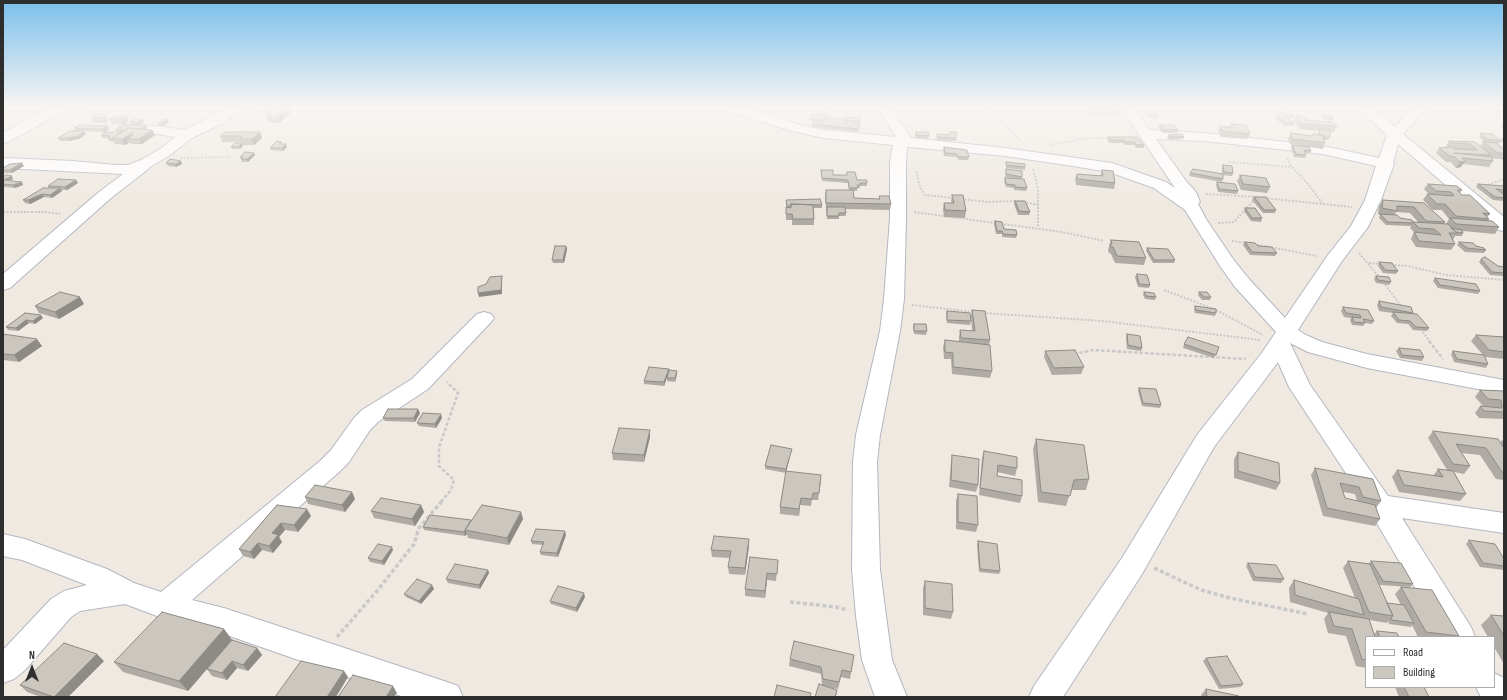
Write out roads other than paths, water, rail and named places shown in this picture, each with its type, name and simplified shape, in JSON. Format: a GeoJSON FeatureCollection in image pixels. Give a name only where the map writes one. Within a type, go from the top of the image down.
{"type":"FeatureCollection","features":[{"type":"Feature","properties":{"kind":"street"},"geometry":{"type":"LineString","coordinates":[[3,163],[123,170],[137,167],[146,163],[165,152],[180,141]]}},
{"type":"Feature","properties":{"kind":"street"},"geometry":{"type":"LineString","coordinates":[[886,141],[1007,152],[1088,163],[1112,168],[1160,185],[1193,206]]}},
{"type":"Feature","properties":{"kind":"street"},"geometry":{"type":"LineString","coordinates":[[1150,141],[1180,184],[1211,239],[1242,283],[1277,343],[1300,387],[1368,486],[1459,636]]}},
{"type":"Feature","properties":{"kind":"street"},"geometry":{"type":"LineString","coordinates":[[1233,141],[1336,151],[1386,164]]}},
{"type":"Feature","properties":{"kind":"street"},"geometry":{"type":"LineString","coordinates":[[1045,697],[1137,558],[1205,441],[1277,343],[1334,259],[1359,227],[1369,208],[1386,164],[1392,141]]}},
{"type":"Feature","properties":{"kind":"street"},"geometry":{"type":"LineString","coordinates":[[1401,141],[1504,226]]}},
{"type":"Feature","properties":{"kind":"street"},"geometry":{"type":"LineString","coordinates":[[891,697],[876,660],[871,616],[866,569],[865,462],[868,435],[882,374],[894,300],[898,210],[898,161],[908,143]]}},
{"type":"Feature","properties":{"kind":"street"},"geometry":{"type":"LineString","coordinates":[[3,284],[105,196],[146,163]]}},
{"type":"Feature","properties":{"kind":"street"},"geometry":{"type":"LineString","coordinates":[[165,606],[283,505],[330,467],[340,456],[362,424],[370,416],[420,384],[484,318]]}},
{"type":"Feature","properties":{"kind":"street"},"geometry":{"type":"LineString","coordinates":[[1277,343],[1299,340],[1330,352],[1367,361],[1504,387]]}},
{"type":"Feature","properties":{"kind":"street"},"geometry":{"type":"LineString","coordinates":[[1379,505],[1504,523]]}},
{"type":"Feature","properties":{"kind":"street"},"geometry":{"type":"LineString","coordinates":[[3,545],[25,550],[97,577],[125,592],[165,606],[224,621],[447,697]]}},
{"type":"Feature","properties":{"kind":"street"},"geometry":{"type":"LineString","coordinates":[[3,669],[14,660],[61,608],[74,600],[125,592]]}},
{"type":"Feature","properties":{"kind":"street"},"geometry":{"type":"LineString","coordinates":[[1493,688],[1498,697]]}}]}
